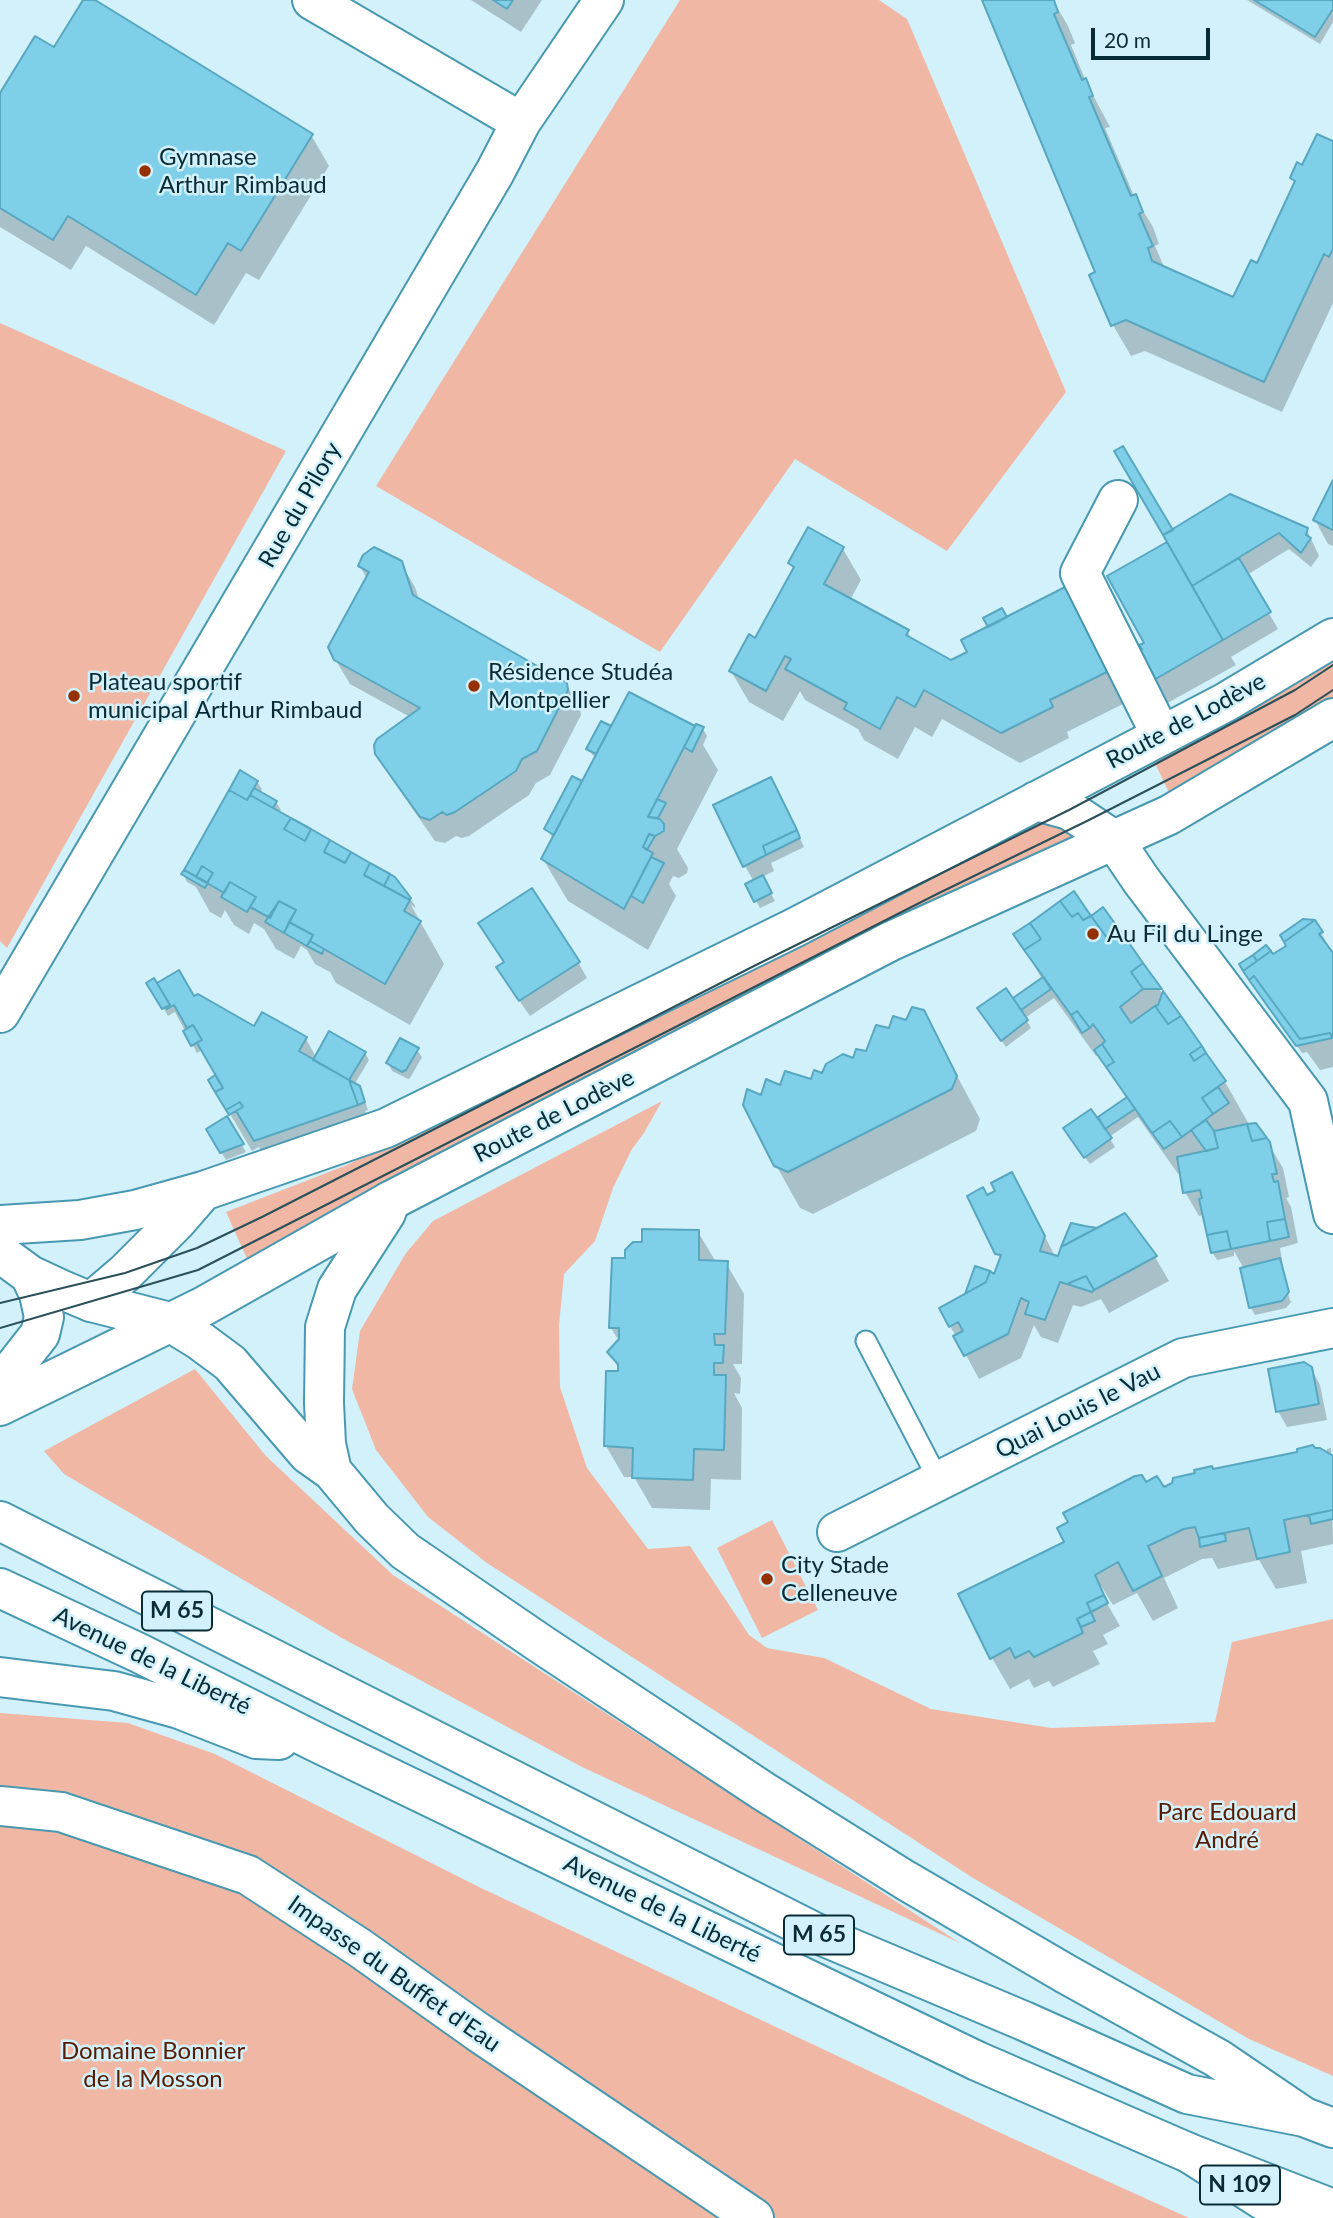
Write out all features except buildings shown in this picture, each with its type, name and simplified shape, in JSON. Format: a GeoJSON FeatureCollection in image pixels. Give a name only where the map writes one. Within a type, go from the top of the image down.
{"type":"FeatureCollection","features":[{"type":"Feature","properties":{"kind":"main road"},"geometry":{"type":"LineString","coordinates":[[312,0],[521,122]]}},
{"type":"Feature","properties":{"kind":"main road","name":"Rue du Pilory"},"geometry":{"type":"LineString","coordinates":[[0,1013],[495,172],[521,122],[604,0]]}},
{"type":"Feature","properties":{"kind":"main road"},"geometry":{"type":"LineString","coordinates":[[1118,500],[1080,573],[1161,735]]}},
{"type":"Feature","properties":{"kind":"main road","name":"Route de Lodève"},"geometry":{"type":"LineString","coordinates":[[0,1356],[91,1302],[125,1273],[203,1191],[386,1128],[794,928],[1226,702],[1333,638]]}},
{"type":"Feature","properties":{"kind":"main road","name":"Route de Lodève"},"geometry":{"type":"LineString","coordinates":[[0,1406],[204,1306],[390,1201],[891,941],[1169,815],[1333,718]]}},
{"type":"Feature","properties":{"kind":"main road"},"geometry":{"type":"LineString","coordinates":[[1036,801],[1069,810],[1114,840],[1141,880],[1320,1098],[1333,1214]]}},
{"type":"Feature","properties":{"kind":"main road"},"geometry":{"type":"LineString","coordinates":[[0,1225],[80,1220],[135,1210],[203,1191]]}},
{"type":"Feature","properties":{"kind":"main road","name":"M 65"},"geometry":{"type":"LineString","coordinates":[[332,1471],[326,1444],[324,1403],[325,1327],[337,1289],[386,1213],[390,1201]]}},
{"type":"Feature","properties":{"kind":"main road"},"geometry":{"type":"LineString","coordinates":[[15,1264],[91,1302],[170,1322]]}},
{"type":"Feature","properties":{"kind":"main road"},"geometry":{"type":"LineString","coordinates":[[0,1385],[40,1334],[44,1317],[39,1294],[15,1264]]}},
{"type":"Feature","properties":{"kind":"main road","name":"M 65"},"geometry":{"type":"LineString","coordinates":[[170,1322],[230,1363],[308,1454],[332,1471],[372,1519],[405,1551],[763,1791],[905,1880],[1217,2058],[1319,2122]]}},
{"type":"Feature","properties":{"kind":"main road","name":"Quai Louis le Vau"},"geometry":{"type":"LineString","coordinates":[[836,1532],[1183,1359],[1333,1328]]}},
{"type":"Feature","properties":{"kind":"main road","name":"Avenue de la Liberté"},"geometry":{"type":"LineString","coordinates":[[0,1521],[820,1935],[1024,2021],[1187,2094],[1319,2122]]}},
{"type":"Feature","properties":{"kind":"main road","name":"Avenue de la Liberté"},"geometry":{"type":"LineString","coordinates":[[0,1588],[977,2061],[1189,2153],[1333,2208]]}},
{"type":"Feature","properties":{"kind":"main road","name":"M 65"},"geometry":{"type":"LineString","coordinates":[[0,1677],[114,1692],[179,1709],[256,1739],[316,1742]]}},
{"type":"Feature","properties":{"kind":"main road","name":"Impasse du Buffet d'Eau"},"geometry":{"type":"LineString","coordinates":[[0,1806],[61,1812],[248,1875],[360,1948],[478,2032],[754,2218]]}},
{"type":"Feature","properties":{"kind":"main road","name":"N 109"},"geometry":{"type":"LineString","coordinates":[[1189,2153],[1291,2218]]}},
{"type":"Feature","properties":{"kind":"lane"},"geometry":{"type":"LineString","coordinates":[[866,1341],[939,1480]]}},
{"type":"Feature","properties":{"kind":"green space"},"geometry":{"type":"Polygon","coordinates":[[[680,0],[879,0],[907,19],[1066,392],[947,551],[795,459],[660,652],[376,486],[680,0]]]}},
{"type":"Feature","properties":{"kind":"green space","name":"Plateau sportif municipal Arthur Rimbaud"},"geometry":{"type":"Polygon","coordinates":[[[0,323],[286,451],[7,948],[0,941],[0,323]]]}},
{"type":"Feature","properties":{"kind":"green space"},"geometry":{"type":"Polygon","coordinates":[[[1333,654],[1333,704],[1173,801],[1151,755],[1333,654]]]}},
{"type":"Feature","properties":{"kind":"green space"},"geometry":{"type":"Polygon","coordinates":[[[1034,817],[1087,834],[252,1270],[226,1212],[347,1165],[1034,817]]]}},
{"type":"Feature","properties":{"kind":"green space","name":"Parc Edouard André"},"geometry":{"type":"Polygon","coordinates":[[[662,1101],[632,1149],[613,1188],[595,1241],[564,1274],[559,1325],[560,1387],[587,1468],[648,1549],[690,1546],[749,1635],[767,1648],[824,1658],[931,1709],[1051,1728],[1215,1722],[1232,1642],[1333,1619],[1333,2076],[1249,2039],[973,1878],[487,1563],[428,1517],[376,1450],[352,1389],[360,1331],[406,1253],[433,1221],[662,1101]]]}},
{"type":"Feature","properties":{"kind":"green space"},"geometry":{"type":"Polygon","coordinates":[[[195,1369],[266,1456],[393,1575],[960,1943],[582,1767],[340,1637],[64,1474],[44,1451],[195,1369]]]}},
{"type":"Feature","properties":{"kind":"green space","name":"City Stade Celleneuve"},"geometry":{"type":"Polygon","coordinates":[[[772,1520],[818,1610],[762,1638],[717,1548],[772,1520]]]}},
{"type":"Feature","properties":{"kind":"green space","name":"Domaine Bonnier de la Mosson"},"geometry":{"type":"Polygon","coordinates":[[[0,1713],[128,1723],[215,1754],[479,1887],[1005,2135],[1189,2218],[0,2218],[0,1713]]]}},
{"type":"Feature","properties":{"kind":"tram line"},"geometry":{"type":"LineString","coordinates":[[0,1303],[125,1273],[197,1248],[262,1217],[758,964],[1069,810],[1295,690],[1333,665]]}},
{"type":"Feature","properties":{"kind":"tram line"},"geometry":{"type":"LineString","coordinates":[[0,1328],[198,1270],[1295,715],[1333,690]]}},
{"type":"Feature","properties":{"kind":"place","name":"Gymnase Arthur Rimbaud"},"geometry":{"type":"Point","coordinates":[145,171]}},
{"type":"Feature","properties":{"kind":"place","name":"Résidence Studéa Montpellier"},"geometry":{"type":"Point","coordinates":[474,686]}},
{"type":"Feature","properties":{"kind":"place","name":"Plateau sportif municipal Arthur Rimbaud"},"geometry":{"type":"Point","coordinates":[74,696]}},
{"type":"Feature","properties":{"kind":"place","name":"Au Fil du Linge"},"geometry":{"type":"Point","coordinates":[1093,934]}},
{"type":"Feature","properties":{"kind":"place","name":"City Stade Celleneuve"},"geometry":{"type":"Point","coordinates":[767,1579]}}]}
